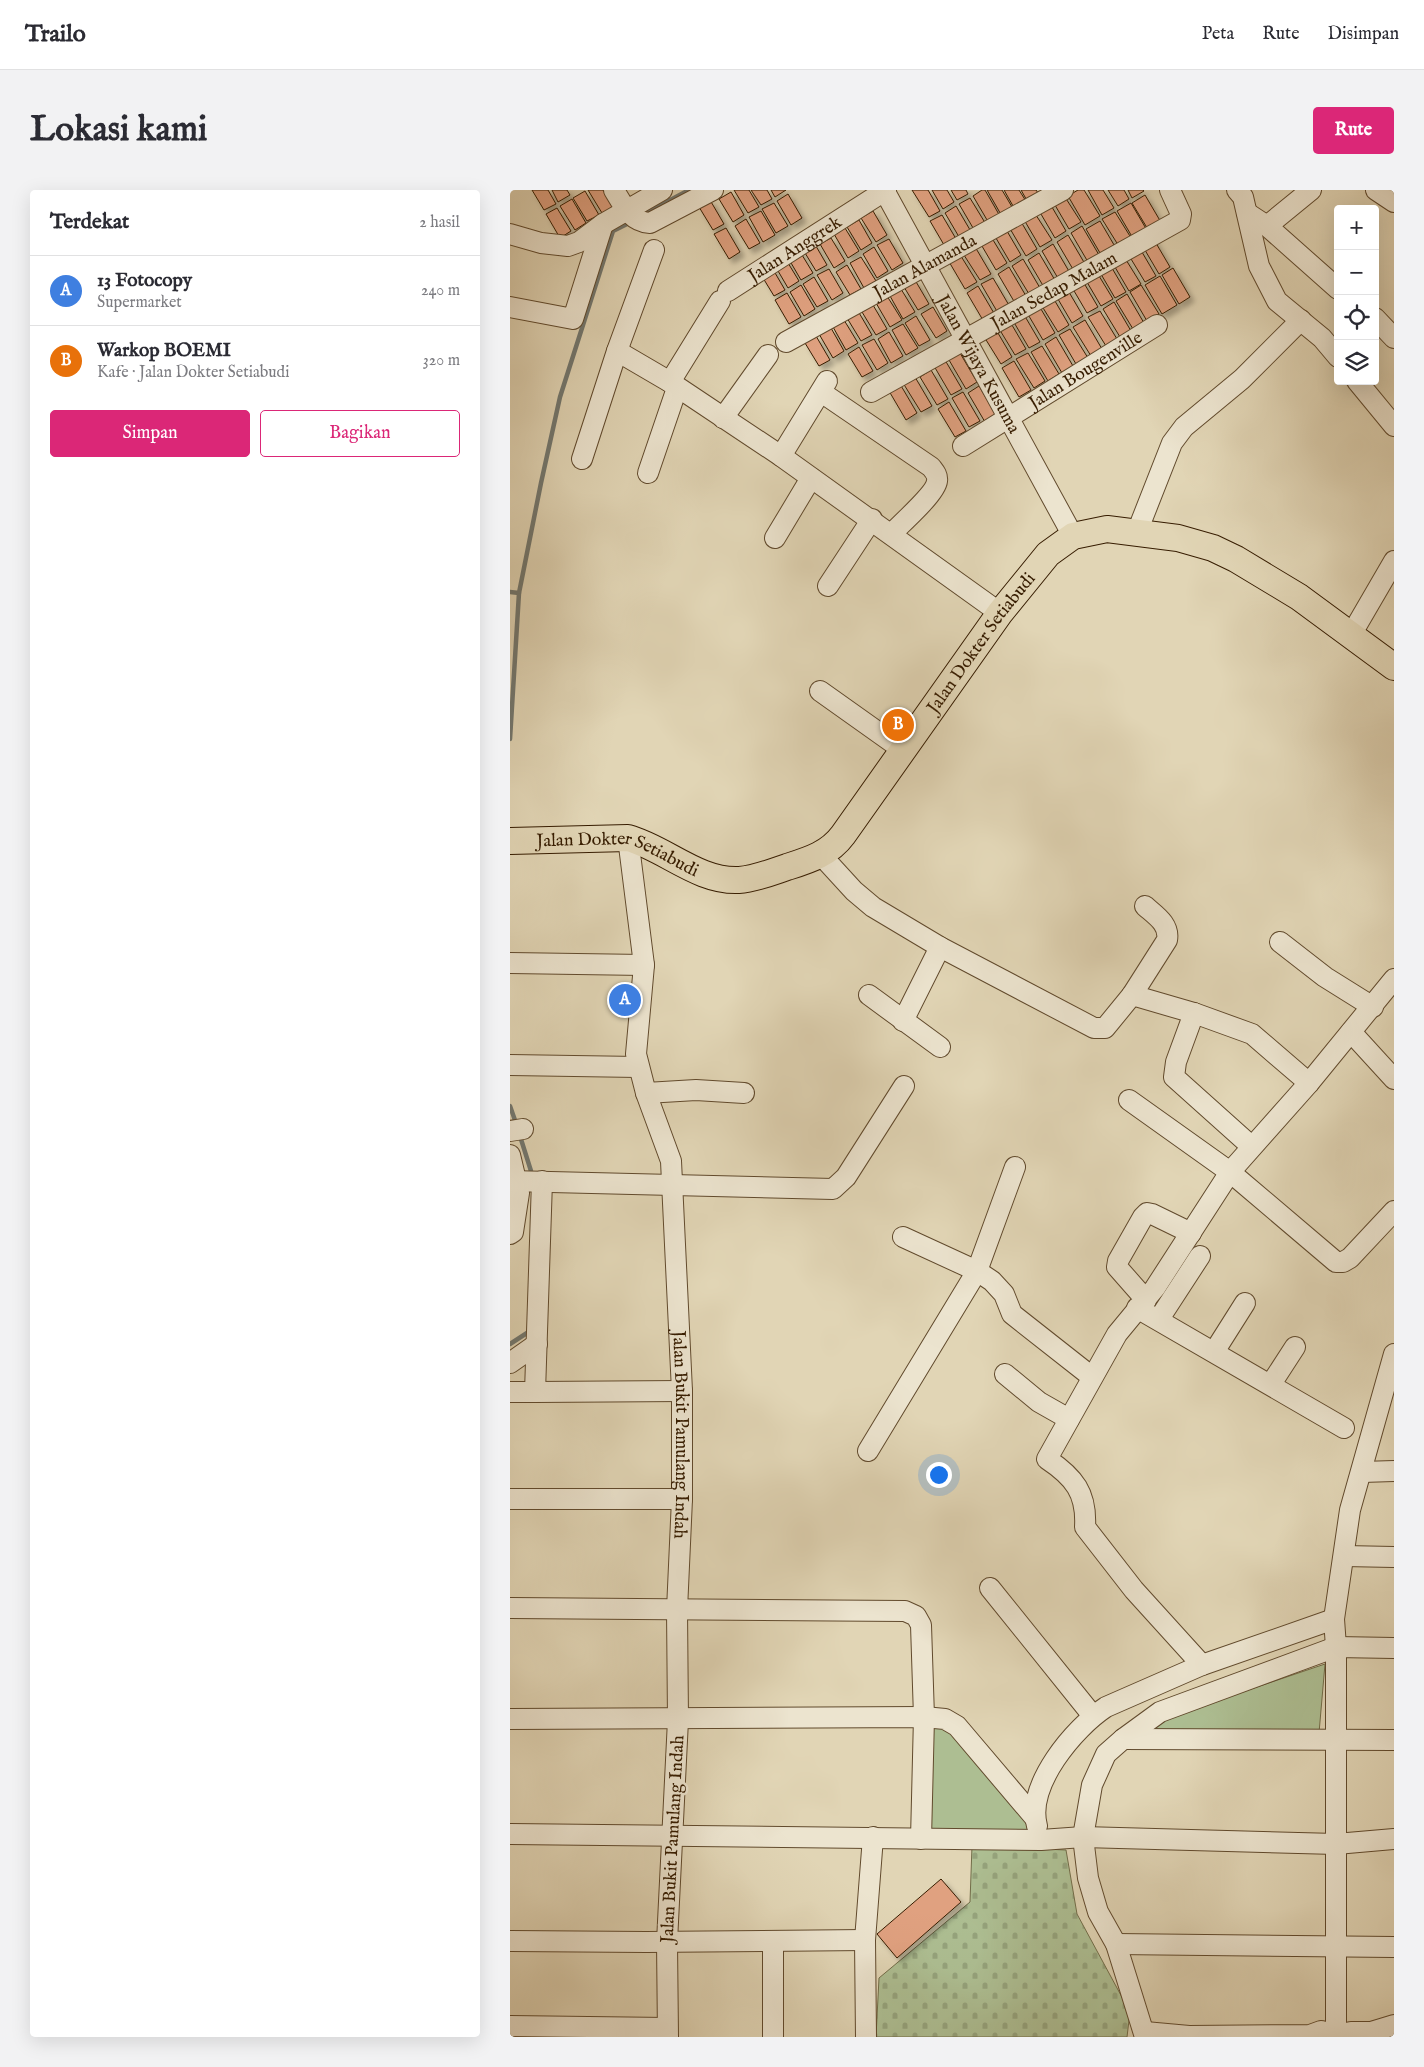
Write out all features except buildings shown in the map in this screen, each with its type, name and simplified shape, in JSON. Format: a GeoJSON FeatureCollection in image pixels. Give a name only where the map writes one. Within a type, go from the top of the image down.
{"type":"FeatureCollection","features":[{"type":"Feature","properties":{"kind":"main road","name":"Jalan Dokter Setiabudi"},"geometry":{"type":"LineString","coordinates":[[510,841],[628,838],[643,842],[708,875],[730,880],[758,877],[821,855],[834,847],[1000,613],[1048,554],[1073,536],[1108,529],[1137,532],[1198,544],[1236,559],[1306,602],[1394,666]]}},
{"type":"Feature","properties":{"kind":"street"},"geometry":{"type":"LineString","coordinates":[[614,190],[633,217],[650,223],[713,190]]}},
{"type":"Feature","properties":{"kind":"street"},"geometry":{"type":"LineString","coordinates":[[510,234],[540,243],[568,246],[579,242],[603,224],[633,217],[662,190]]}},
{"type":"Feature","properties":{"kind":"street","name":"Jalan Wijaya Kusuma"},"geometry":{"type":"LineString","coordinates":[[885,190],[925,267],[1073,536]]}},
{"type":"Feature","properties":{"kind":"street","name":"Jalan Anggrek"},"geometry":{"type":"LineString","coordinates":[[674,385],[724,296],[885,190]]}},
{"type":"Feature","properties":{"kind":"street","name":"Jalan Alamanda"},"geometry":{"type":"LineString","coordinates":[[786,342],[1063,190]]}},
{"type":"Feature","properties":{"kind":"street","name":"Jalan Sedap Malam"},"geometry":{"type":"LineString","coordinates":[[872,392],[965,338],[1063,286],[1182,218],[1170,190]]}},
{"type":"Feature","properties":{"kind":"street"},"geometry":{"type":"LineString","coordinates":[[1237,190],[1243,197],[1259,266],[1277,301],[1322,338],[1334,352]]}},
{"type":"Feature","properties":{"kind":"street"},"geometry":{"type":"LineString","coordinates":[[1267,226],[1311,190]]}},
{"type":"Feature","properties":{"kind":"street"},"geometry":{"type":"LineString","coordinates":[[1376,190],[1394,202]]}},
{"type":"Feature","properties":{"kind":"street"},"geometry":{"type":"LineString","coordinates":[[1247,213],[1267,226],[1334,285]]}},
{"type":"Feature","properties":{"kind":"street"},"geometry":{"type":"LineString","coordinates":[[510,307],[573,320],[603,224]]}},
{"type":"Feature","properties":{"kind":"street"},"geometry":{"type":"LineString","coordinates":[[582,459],[617,351],[654,250]]}},
{"type":"Feature","properties":{"kind":"street"},"geometry":{"type":"LineString","coordinates":[[1137,532],[1172,443],[1184,427],[1242,379],[1301,320]]}},
{"type":"Feature","properties":{"kind":"street"},"geometry":{"type":"LineString","coordinates":[[1379,322],[1394,338]]}},
{"type":"Feature","properties":{"kind":"street","name":"Jalan Bougenville"},"geometry":{"type":"LineString","coordinates":[[963,446],[1157,325]]}},
{"type":"Feature","properties":{"kind":"street"},"geometry":{"type":"LineString","coordinates":[[617,351],[674,385],[781,456],[1000,613]]}},
{"type":"Feature","properties":{"kind":"street"},"geometry":{"type":"LineString","coordinates":[[723,418],[768,355]]}},
{"type":"Feature","properties":{"kind":"street"},"geometry":{"type":"LineString","coordinates":[[648,473],[674,385]]}},
{"type":"Feature","properties":{"kind":"street"},"geometry":{"type":"LineString","coordinates":[[1362,385],[1390,412]]}},
{"type":"Feature","properties":{"kind":"street"},"geometry":{"type":"LineString","coordinates":[[781,456],[824,387],[931,467],[936,475],[938,480],[933,490],[892,534]]}},
{"type":"Feature","properties":{"kind":"street"},"geometry":{"type":"LineString","coordinates":[[775,538],[811,478]]}},
{"type":"Feature","properties":{"kind":"street"},"geometry":{"type":"LineString","coordinates":[[828,586],[872,520]]}},
{"type":"Feature","properties":{"kind":"street"},"geometry":{"type":"LineString","coordinates":[[1351,635],[1394,561]]}},
{"type":"Feature","properties":{"kind":"street"},"geometry":{"type":"LineString","coordinates":[[820,691],[903,750]]}},
{"type":"Feature","properties":{"kind":"street","name":"Jalan Bukit Pamulang Indah"},"geometry":{"type":"LineString","coordinates":[[628,838],[644,966],[636,1054],[646,1093],[671,1161],[674,1186],[682,1391],[682,1499],[677,1610],[678,1720],[667,1942],[668,2032]]}},
{"type":"Feature","properties":{"kind":"street"},"geometry":{"type":"LineString","coordinates":[[821,855],[864,901],[940,947],[1094,1028],[1106,1028],[1132,995],[1166,940],[1168,933],[1165,925],[1145,906]]}},
{"type":"Feature","properties":{"kind":"street"},"geometry":{"type":"LineString","coordinates":[[1280,942],[1325,977],[1373,1007]]}},
{"type":"Feature","properties":{"kind":"street"},"geometry":{"type":"LineString","coordinates":[[903,1021],[940,947]]}},
{"type":"Feature","properties":{"kind":"street"},"geometry":{"type":"LineString","coordinates":[[510,963],[644,966]]}},
{"type":"Feature","properties":{"kind":"street"},"geometry":{"type":"LineString","coordinates":[[1202,1666],[1134,1590],[1085,1527],[1085,1516],[1077,1485],[1047,1459],[1117,1334],[1142,1304],[1230,1172],[1251,1146],[1309,1083],[1394,979]]}},
{"type":"Feature","properties":{"kind":"street"},"geometry":{"type":"LineString","coordinates":[[869,995],[940,1047]]}},
{"type":"Feature","properties":{"kind":"street"},"geometry":{"type":"LineString","coordinates":[[1132,995],[1194,1013],[1252,1034],[1309,1083]]}},
{"type":"Feature","properties":{"kind":"street"},"geometry":{"type":"LineString","coordinates":[[1194,1013],[1176,1062],[1174,1077],[1251,1146]]}},
{"type":"Feature","properties":{"kind":"street"},"geometry":{"type":"LineString","coordinates":[[1352,1032],[1394,1079]]}},
{"type":"Feature","properties":{"kind":"street"},"geometry":{"type":"LineString","coordinates":[[511,1065],[638,1067]]}},
{"type":"Feature","properties":{"kind":"street"},"geometry":{"type":"LineString","coordinates":[[514,1182],[542,1181],[833,1189],[846,1177],[904,1086]]}},
{"type":"Feature","properties":{"kind":"street"},"geometry":{"type":"LineString","coordinates":[[646,1093],[696,1090],[744,1093]]}},
{"type":"Feature","properties":{"kind":"street"},"geometry":{"type":"LineString","coordinates":[[1129,1100],[1230,1172],[1336,1262],[1343,1262],[1350,1258],[1394,1211]]}},
{"type":"Feature","properties":{"kind":"street"},"geometry":{"type":"LineString","coordinates":[[510,1155],[514,1182],[519,1193],[513,1232],[510,1234]]}},
{"type":"Feature","properties":{"kind":"street"},"geometry":{"type":"LineString","coordinates":[[868,1451],[977,1271],[1015,1167]]}},
{"type":"Feature","properties":{"kind":"street"},"geometry":{"type":"LineString","coordinates":[[535,1392],[542,1181]]}},
{"type":"Feature","properties":{"kind":"street"},"geometry":{"type":"LineString","coordinates":[[1190,1233],[1152,1214],[1147,1213],[1143,1217],[1118,1261],[1117,1267],[1142,1304],[1159,1319],[1344,1428]]}},
{"type":"Feature","properties":{"kind":"street"},"geometry":{"type":"LineString","coordinates":[[903,1237],[977,1271],[1000,1289],[1012,1314],[1092,1377]]}},
{"type":"Feature","properties":{"kind":"street"},"geometry":{"type":"LineString","coordinates":[[1159,1319],[1200,1256]]}},
{"type":"Feature","properties":{"kind":"street"},"geometry":{"type":"LineString","coordinates":[[1214,1352],[1245,1303]]}},
{"type":"Feature","properties":{"kind":"street"},"geometry":{"type":"LineString","coordinates":[[510,1363],[537,1344]]}},
{"type":"Feature","properties":{"kind":"street"},"geometry":{"type":"LineString","coordinates":[[1271,1384],[1295,1347]]}},
{"type":"Feature","properties":{"kind":"street"},"geometry":{"type":"LineString","coordinates":[[1336,2035],[1336,1648],[1334,1619],[1350,1510],[1394,1354]]}},
{"type":"Feature","properties":{"kind":"street"},"geometry":{"type":"LineString","coordinates":[[1004,1374],[1039,1402],[1069,1419]]}},
{"type":"Feature","properties":{"kind":"street"},"geometry":{"type":"LineString","coordinates":[[510,1392],[682,1391]]}},
{"type":"Feature","properties":{"kind":"street"},"geometry":{"type":"LineString","coordinates":[[1362,1472],[1394,1471]]}},
{"type":"Feature","properties":{"kind":"street"},"geometry":{"type":"LineString","coordinates":[[510,1499],[682,1499]]}},
{"type":"Feature","properties":{"kind":"street"},"geometry":{"type":"LineString","coordinates":[[1344,1556],[1394,1557]]}},
{"type":"Feature","properties":{"kind":"street"},"geometry":{"type":"LineString","coordinates":[[990,1588],[1093,1716]]}},
{"type":"Feature","properties":{"kind":"street"},"geometry":{"type":"LineString","coordinates":[[510,1608],[904,1611],[916,1616],[921,1625],[924,1717],[921,1838]]}},
{"type":"Feature","properties":{"kind":"street"},"geometry":{"type":"LineString","coordinates":[[1035,1818],[1039,1795],[1050,1766],[1075,1733],[1106,1707],[1202,1666],[1334,1619]]}},
{"type":"Feature","properties":{"kind":"street"},"geometry":{"type":"LineString","coordinates":[[1394,1648],[1336,1648],[1160,1712],[1106,1754],[1092,1785],[1083,1838],[1088,1878],[1098,1912],[1116,1944],[1145,2034],[1310,2036],[1320,2031],[1336,2035],[1371,2032],[1394,2025]]}},
{"type":"Feature","properties":{"kind":"street"},"geometry":{"type":"LineString","coordinates":[[510,1719],[678,1720],[924,1717],[953,1721],[1035,1818],[1041,1840]]}},
{"type":"Feature","properties":{"kind":"street"},"geometry":{"type":"LineString","coordinates":[[1123,1739],[1394,1740]]}},
{"type":"Feature","properties":{"kind":"street"},"geometry":{"type":"LineString","coordinates":[[510,1834],[671,1834],[1041,1840],[1083,1838],[1336,1844],[1394,1839]]}},
{"type":"Feature","properties":{"kind":"street"},"geometry":{"type":"LineString","coordinates":[[866,2037],[866,1940],[873,1837]]}},
{"type":"Feature","properties":{"kind":"street"},"geometry":{"type":"LineString","coordinates":[[510,1941],[866,1940]]}},
{"type":"Feature","properties":{"kind":"street"},"geometry":{"type":"LineString","coordinates":[[772,1941],[773,2037]]}},
{"type":"Feature","properties":{"kind":"street"},"geometry":{"type":"LineString","coordinates":[[1116,1944],[1394,1947]]}},
{"type":"Feature","properties":{"kind":"street"},"geometry":{"type":"LineString","coordinates":[[510,2026],[668,2032]]}},
{"type":"Feature","properties":{"kind":"green space"},"geometry":{"type":"Polygon","coordinates":[[[1325,1664],[1319,1733],[1142,1736],[1168,1717],[1325,1664]]]}},
{"type":"Feature","properties":{"kind":"green space"},"geometry":{"type":"Polygon","coordinates":[[[930,1725],[950,1726],[1029,1821],[1030,1833],[928,1832],[930,1725]]]}},
{"type":"Feature","properties":{"kind":"green space"},"geometry":{"type":"Polygon","coordinates":[[[972,1846],[1066,1850],[1077,1914],[1130,2012],[1127,2037],[876,2037],[879,1978],[970,1902],[972,1846]]]}},
{"type":"Feature","properties":{"kind":"waterway"},"geometry":{"type":"LineString","coordinates":[[644,214],[689,190]]}},
{"type":"Feature","properties":{"kind":"waterway"},"geometry":{"type":"LineString","coordinates":[[510,739],[519,593],[560,397],[613,231],[631,222]]}},
{"type":"Feature","properties":{"kind":"waterway"},"geometry":{"type":"LineString","coordinates":[[510,592],[519,593]]}},
{"type":"Feature","properties":{"kind":"waterway"},"geometry":{"type":"LineString","coordinates":[[510,1106],[517,1126]]}},
{"type":"Feature","properties":{"kind":"waterway"},"geometry":{"type":"LineString","coordinates":[[520,1136],[531,1171]]}},
{"type":"Feature","properties":{"kind":"waterway"},"geometry":{"type":"LineString","coordinates":[[510,1344],[530,1331],[530,1329]]}},
{"type":"Feature","properties":{"kind":"place","name":"Warkop BOEMI"},"geometry":{"type":"Point","coordinates":[898,725]}},
{"type":"Feature","properties":{"kind":"place","name":"13 Fotocopy"},"geometry":{"type":"Point","coordinates":[625,1000]}}]}
